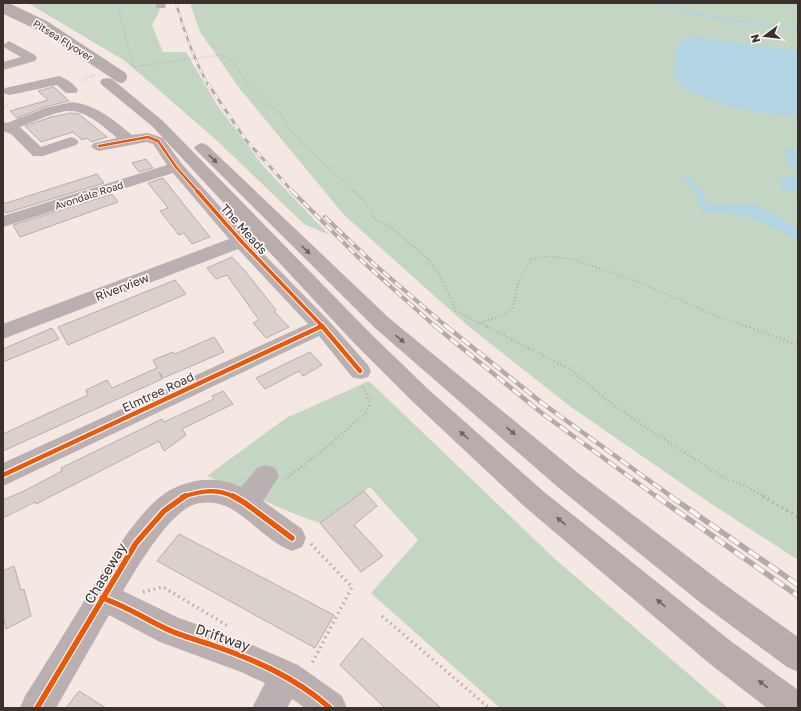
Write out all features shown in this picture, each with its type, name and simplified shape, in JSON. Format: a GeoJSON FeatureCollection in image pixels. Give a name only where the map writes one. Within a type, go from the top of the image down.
{"type":"FeatureCollection","features":[{"type":"Feature","properties":{"kind":"highway"},"geometry":{"type":"LineString","coordinates":[[4,3],[45,27]]}},
{"type":"Feature","properties":{"kind":"highway","name":"Pitsea Flyover"},"geometry":{"type":"LineString","coordinates":[[3,7],[45,27],[114,80]]}},
{"type":"Feature","properties":{"kind":"highway","name":"Pitsea Flyover"},"geometry":{"type":"LineString","coordinates":[[3,15],[35,32],[114,80]]}},
{"type":"Feature","properties":{"kind":"highway"},"geometry":{"type":"LineString","coordinates":[[114,80],[173,120],[388,328],[569,481],[713,594],[798,656]]}},
{"type":"Feature","properties":{"kind":"highway"},"geometry":{"type":"LineString","coordinates":[[114,80],[190,156],[316,291],[421,396],[534,498],[721,653],[794,708]]}},
{"type":"Feature","properties":{"kind":"street"},"geometry":{"type":"LineString","coordinates":[[9,45],[39,64],[71,90]]}},
{"type":"Feature","properties":{"kind":"street"},"geometry":{"type":"LineString","coordinates":[[3,66],[39,64]]}},
{"type":"Feature","properties":{"kind":"street"},"geometry":{"type":"LineString","coordinates":[[5,87],[59,80]]}},
{"type":"Feature","properties":{"kind":"street"},"geometry":{"type":"LineString","coordinates":[[8,125],[65,107],[77,107],[100,117],[128,141]]}},
{"type":"Feature","properties":{"kind":"street"},"geometry":{"type":"LineString","coordinates":[[8,125],[38,153],[71,142]]}},
{"type":"Feature","properties":{"kind":"street","name":"The Meads"},"geometry":{"type":"LineString","coordinates":[[99,146],[148,137],[154,138],[158,141],[176,167],[241,241],[322,326],[360,370]]}},
{"type":"Feature","properties":{"kind":"street","name":"Avondale Road"},"geometry":{"type":"LineString","coordinates":[[3,222],[176,167]]}},
{"type":"Feature","properties":{"kind":"street","name":"Riverview"},"geometry":{"type":"LineString","coordinates":[[3,332],[241,241]]}},
{"type":"Feature","properties":{"kind":"street","name":"Elmtree Road"},"geometry":{"type":"LineString","coordinates":[[3,475],[322,326]]}},
{"type":"Feature","properties":{"kind":"street"},"geometry":{"type":"LineString","coordinates":[[266,476],[235,497],[292,538]]}},
{"type":"Feature","properties":{"kind":"street","name":"Chaseway"},"geometry":{"type":"LineString","coordinates":[[36,708],[136,543],[164,511],[180,498],[200,491],[235,497]]}},
{"type":"Feature","properties":{"kind":"street","name":"Driftway"},"geometry":{"type":"LineString","coordinates":[[102,598],[120,604],[172,631],[254,660],[295,670],[330,708]]}},
{"type":"Feature","properties":{"kind":"street"},"geometry":{"type":"LineString","coordinates":[[270,708],[295,670]]}},
{"type":"Feature","properties":{"kind":"path"},"geometry":{"type":"LineString","coordinates":[[117,3],[133,66],[220,54],[231,60],[253,91],[280,113],[288,127],[310,151],[365,202],[375,219],[393,229],[427,258],[439,273],[456,311],[571,370],[608,401],[654,433],[728,480],[744,485],[798,517]]}},
{"type":"Feature","properties":{"kind":"path"},"geometry":{"type":"LineString","coordinates":[[478,323],[502,316],[513,308],[518,282],[532,259],[550,256],[572,258],[636,281],[712,314],[798,345]]}},
{"type":"Feature","properties":{"kind":"path"},"geometry":{"type":"LineString","coordinates":[[266,476],[279,484],[326,448],[366,413],[370,407],[370,400],[355,377],[360,370]]}},
{"type":"Feature","properties":{"kind":"path"},"geometry":{"type":"LineString","coordinates":[[292,538],[300,532],[352,588],[310,667],[295,670]]}},
{"type":"Feature","properties":{"kind":"path"},"geometry":{"type":"LineString","coordinates":[[140,588],[141,593],[155,587],[163,587],[233,629]]}},
{"type":"Feature","properties":{"kind":"path"},"geometry":{"type":"LineString","coordinates":[[382,616],[489,708]]}},
{"type":"Feature","properties":{"kind":"green space"},"geometry":{"type":"Polygon","coordinates":[[[28,3],[158,3],[160,10],[152,25],[163,52],[186,52],[217,105],[264,167],[329,235],[304,224],[213,137],[125,61],[28,3]]]}},
{"type":"Feature","properties":{"kind":"green space"},"geometry":{"type":"Polygon","coordinates":[[[190,3],[798,3],[798,560],[710,503],[571,407],[468,326],[344,215],[240,89],[200,32],[190,3]]]}},
{"type":"Feature","properties":{"kind":"green space"},"geometry":{"type":"Polygon","coordinates":[[[369,381],[556,560],[728,708],[500,708],[371,593],[418,540],[370,487],[320,523],[297,515],[207,476],[286,418],[369,381]]]}},
{"type":"Feature","properties":{"kind":"water"},"geometry":{"type":"Polygon","coordinates":[[[696,37],[798,51],[798,117],[768,114],[730,106],[695,94],[681,85],[672,76],[676,66],[675,49],[682,40],[696,37]]]}},
{"type":"Feature","properties":{"kind":"water"},"geometry":{"type":"Polygon","coordinates":[[[788,148],[798,152],[798,169],[787,164],[788,158],[783,149],[788,148]]]}},
{"type":"Feature","properties":{"kind":"water"},"geometry":{"type":"Polygon","coordinates":[[[682,172],[698,186],[707,204],[740,205],[752,203],[766,209],[798,229],[798,240],[741,215],[716,212],[703,213],[694,190],[684,178],[682,172]]]}},
{"type":"Feature","properties":{"kind":"water"},"geometry":{"type":"Polygon","coordinates":[[[798,173],[798,193],[782,189],[779,179],[798,173]]]}},
{"type":"Feature","properties":{"kind":"building"},"geometry":{"type":"Polygon","coordinates":[[[54,87],[69,101],[44,107],[17,118],[10,111],[48,100],[38,91],[54,87]]]}},
{"type":"Feature","properties":{"kind":"building"},"geometry":{"type":"Polygon","coordinates":[[[71,113],[79,114],[107,137],[91,142],[87,138],[82,140],[73,132],[41,142],[25,126],[51,117],[71,113]]]}},
{"type":"Feature","properties":{"kind":"building"},"geometry":{"type":"Polygon","coordinates":[[[146,159],[153,168],[139,172],[132,163],[146,159]]]}},
{"type":"Feature","properties":{"kind":"building"},"geometry":{"type":"Polygon","coordinates":[[[97,174],[104,183],[6,213],[3,208],[3,204],[97,174]]]}},
{"type":"Feature","properties":{"kind":"building"},"geometry":{"type":"Polygon","coordinates":[[[163,178],[210,237],[192,244],[184,233],[179,235],[160,211],[168,208],[148,183],[163,178]]]}},
{"type":"Feature","properties":{"kind":"building"},"geometry":{"type":"Polygon","coordinates":[[[112,194],[118,202],[20,237],[13,225],[112,194]]]}},
{"type":"Feature","properties":{"kind":"building"},"geometry":{"type":"Polygon","coordinates":[[[232,257],[276,310],[274,311],[289,327],[266,338],[253,323],[259,320],[227,275],[216,279],[207,268],[232,257]]]}},
{"type":"Feature","properties":{"kind":"building"},"geometry":{"type":"Polygon","coordinates":[[[175,280],[186,294],[68,345],[58,327],[175,280]]]}},
{"type":"Feature","properties":{"kind":"building"},"geometry":{"type":"Polygon","coordinates":[[[52,328],[59,339],[3,362],[3,349],[52,328]]]}},
{"type":"Feature","properties":{"kind":"building"},"geometry":{"type":"Polygon","coordinates":[[[214,337],[224,352],[163,378],[159,372],[162,379],[3,451],[3,434],[88,395],[86,390],[107,380],[112,388],[157,368],[153,360],[173,352],[175,354],[214,337]]]}},
{"type":"Feature","properties":{"kind":"building"},"geometry":{"type":"Polygon","coordinates":[[[310,352],[322,365],[303,376],[299,371],[265,389],[256,378],[310,352]]]}},
{"type":"Feature","properties":{"kind":"building"},"geometry":{"type":"Polygon","coordinates":[[[223,391],[233,404],[182,429],[186,435],[164,451],[159,441],[36,504],[35,502],[3,518],[3,500],[62,471],[61,468],[162,419],[164,422],[214,399],[212,396],[223,391]]]}},
{"type":"Feature","properties":{"kind":"building"},"geometry":{"type":"Polygon","coordinates":[[[364,491],[377,506],[354,525],[383,556],[361,572],[320,523],[364,491]]]}},
{"type":"Feature","properties":{"kind":"building"},"geometry":{"type":"Polygon","coordinates":[[[179,534],[334,615],[315,648],[157,561],[179,534]]]}},
{"type":"Feature","properties":{"kind":"building"},"geometry":{"type":"Polygon","coordinates":[[[14,566],[21,590],[24,589],[31,616],[6,629],[3,614],[3,571],[14,566]]]}},
{"type":"Feature","properties":{"kind":"building"},"geometry":{"type":"Polygon","coordinates":[[[362,638],[441,708],[385,708],[340,665],[362,638]]]}},
{"type":"Feature","properties":{"kind":"building"},"geometry":{"type":"Polygon","coordinates":[[[79,691],[106,708],[66,708],[79,691]]]}},
{"type":"Feature","properties":{"kind":"waterway"},"geometry":{"type":"LineString","coordinates":[[653,3],[725,20],[761,26],[798,29]]}},
{"type":"Feature","properties":{"kind":"railway"},"geometry":{"type":"LineString","coordinates":[[176,3],[190,45],[208,85]]}},
{"type":"Feature","properties":{"kind":"railway"},"geometry":{"type":"LineString","coordinates":[[208,84],[245,139],[293,192]]}},
{"type":"Feature","properties":{"kind":"railway"},"geometry":{"type":"LineString","coordinates":[[293,192],[363,262],[436,327]]}},
{"type":"Feature","properties":{"kind":"railway"},"geometry":{"type":"LineString","coordinates":[[325,217],[374,264],[447,327]]}},
{"type":"Feature","properties":{"kind":"railway"},"geometry":{"type":"LineString","coordinates":[[435,326],[543,414],[657,497]]}},
{"type":"Feature","properties":{"kind":"railway"},"geometry":{"type":"LineString","coordinates":[[446,326],[542,403],[672,497]]}},
{"type":"Feature","properties":{"kind":"railway"},"geometry":{"type":"LineString","coordinates":[[656,496],[798,596]]}},
{"type":"Feature","properties":{"kind":"railway"},"geometry":{"type":"LineString","coordinates":[[670,496],[798,585]]}},
{"type":"Feature","properties":{"kind":"cycle path"},"geometry":{"type":"LineString","coordinates":[[99,146],[148,137],[158,141],[176,167],[241,241],[322,326],[360,371]]}},
{"type":"Feature","properties":{"kind":"cycle path"},"geometry":{"type":"LineString","coordinates":[[3,475],[322,326]]}},
{"type":"Feature","properties":{"kind":"cycle path"},"geometry":{"type":"LineString","coordinates":[[37,708],[136,543],[164,511],[180,498],[199,491],[225,492],[245,503],[292,538]]}},
{"type":"Feature","properties":{"kind":"cycle path"},"geometry":{"type":"LineString","coordinates":[[102,598],[129,609],[171,631],[225,650],[288,677],[317,696],[330,708]]}}]}
